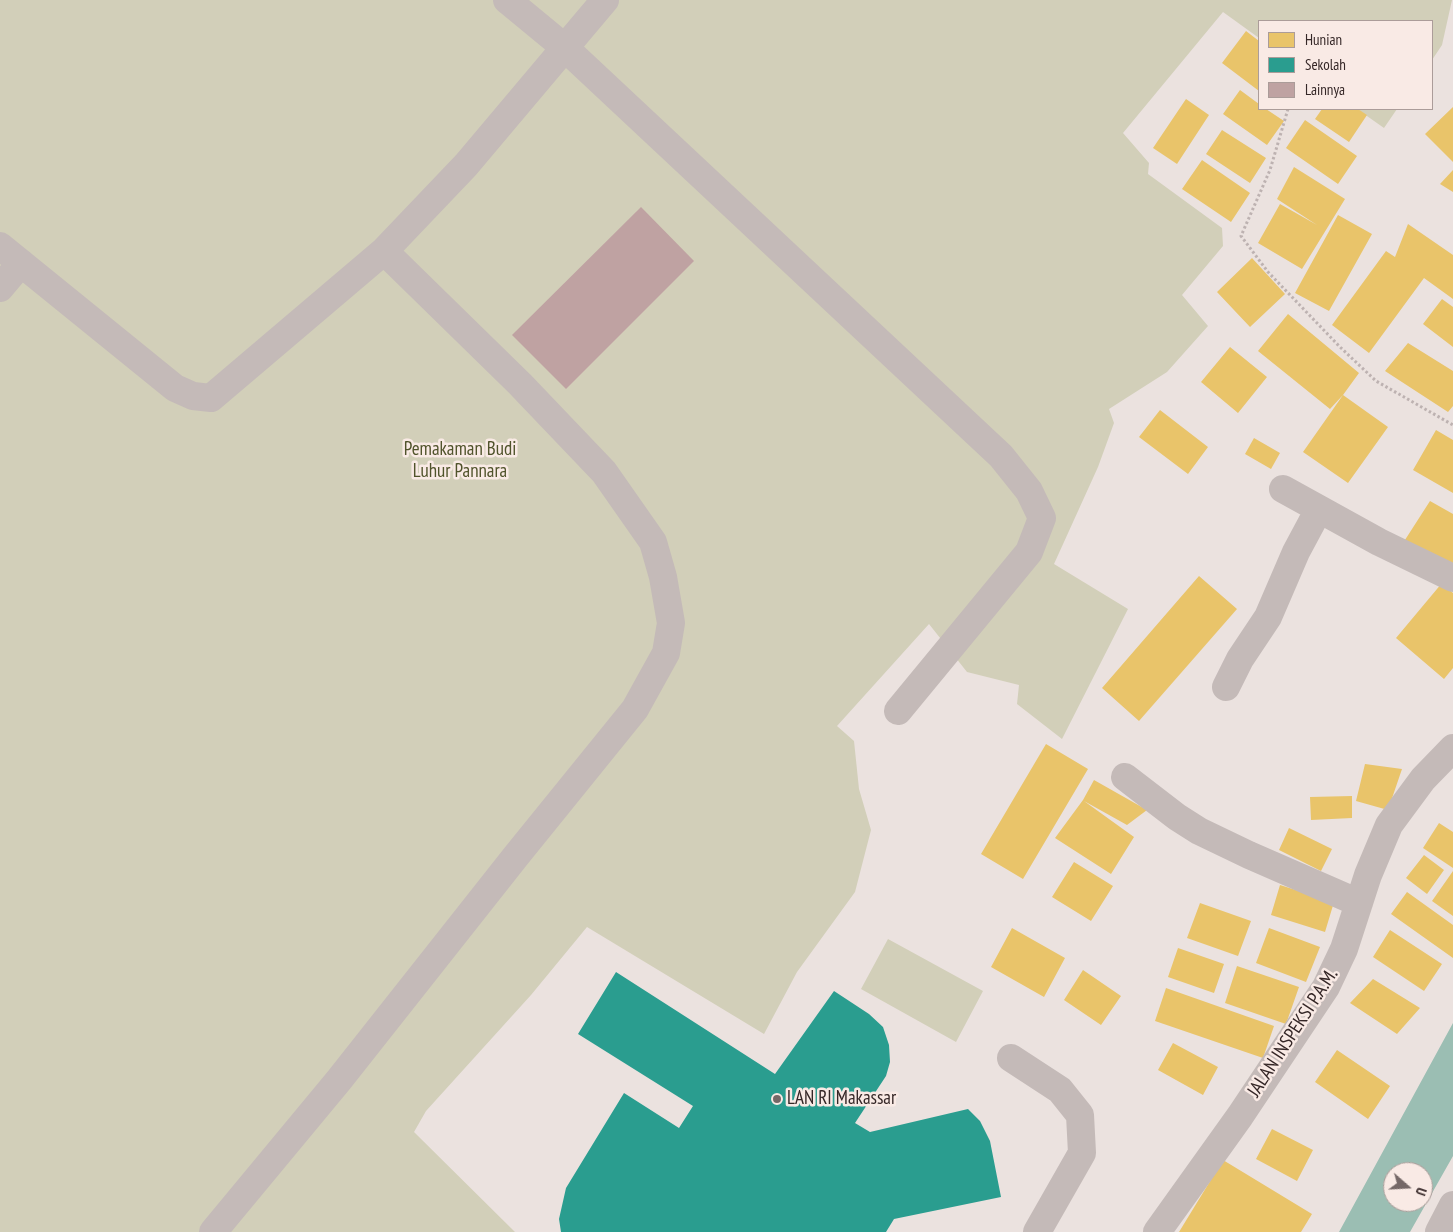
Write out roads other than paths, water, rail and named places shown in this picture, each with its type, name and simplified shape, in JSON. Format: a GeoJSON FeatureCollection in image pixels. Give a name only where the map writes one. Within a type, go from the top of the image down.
{"type":"FeatureCollection","features":[{"type":"Feature","properties":{"kind":"street"},"geometry":{"type":"LineString","coordinates":[[507,0],[564,48],[1002,456],[1028,491],[1042,518],[1028,552],[898,711]]}},
{"type":"Feature","properties":{"kind":"street"},"geometry":{"type":"LineString","coordinates":[[0,246],[175,388],[193,396],[211,398],[384,251],[466,165],[605,0]]}},
{"type":"Feature","properties":{"kind":"street"},"geometry":{"type":"LineString","coordinates":[[213,1232],[339,1080],[635,709],[666,653],[671,623],[663,577],[652,542],[604,472],[520,384],[384,251]]}},
{"type":"Feature","properties":{"kind":"street"},"geometry":{"type":"LineString","coordinates":[[0,288],[21,262]]}},
{"type":"Feature","properties":{"kind":"street"},"geometry":{"type":"LineString","coordinates":[[1284,489],[1379,542],[1453,578]]}},
{"type":"Feature","properties":{"kind":"street"},"geometry":{"type":"LineString","coordinates":[[1226,687],[1240,659],[1268,617],[1296,552],[1319,509]]}},
{"type":"Feature","properties":{"kind":"street","name":"JALAN INSPEKSI P.A.M."},"geometry":{"type":"LineString","coordinates":[[1156,1232],[1250,1101],[1326,987],[1344,949],[1368,875],[1389,825],[1423,779],[1453,748]]}},
{"type":"Feature","properties":{"kind":"street"},"geometry":{"type":"LineString","coordinates":[[1125,778],[1199,831],[1359,903]]}},
{"type":"Feature","properties":{"kind":"street"},"geometry":{"type":"LineString","coordinates":[[1010,1058],[1060,1090],[1080,1115],[1082,1153],[1037,1232]]}},
{"type":"Feature","properties":{"kind":"street"},"geometry":{"type":"LineString","coordinates":[[1439,1232],[1453,1205]]}},
{"type":"Feature","properties":{"kind":"place","name":"LAN RI Makassar"},"geometry":{"type":"Point","coordinates":[777,1099]}},
{"type":"Feature","properties":{"kind":"park label","name":"Pemakaman Budi Luhur Pannara"},"geometry":{"type":"Point","coordinates":[460,461]}}]}
